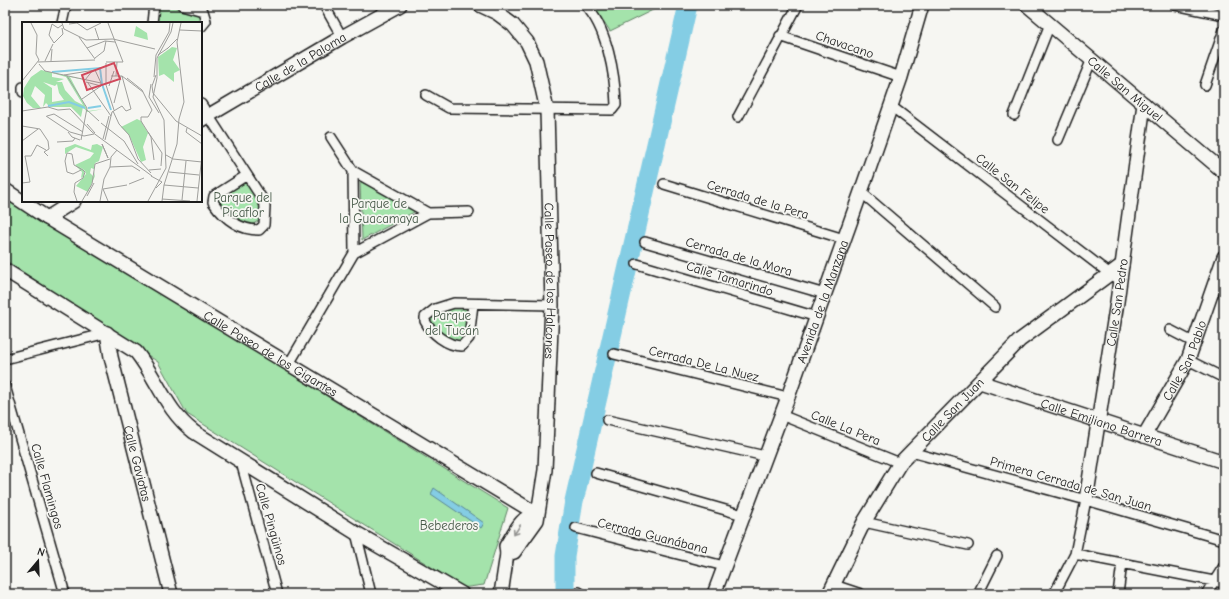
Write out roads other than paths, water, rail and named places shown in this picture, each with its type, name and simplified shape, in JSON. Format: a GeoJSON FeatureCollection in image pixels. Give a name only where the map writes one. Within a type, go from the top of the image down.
{"type":"FeatureCollection","features":[{"type":"Feature","properties":{"kind":"street"},"geometry":{"type":"LineString","coordinates":[[62,22],[66,5]]}},
{"type":"Feature","properties":{"kind":"street"},"geometry":{"type":"LineString","coordinates":[[152,22],[154,5]]}},
{"type":"Feature","properties":{"kind":"street"},"geometry":{"type":"LineString","coordinates":[[182,5],[203,11],[206,21],[202,26]]}},
{"type":"Feature","properties":{"kind":"street"},"geometry":{"type":"LineString","coordinates":[[324,5],[342,37]]}},
{"type":"Feature","properties":{"kind":"street","name":"Calle de la Paloma"},"geometry":{"type":"LineString","coordinates":[[203,113],[400,5]]}},
{"type":"Feature","properties":{"kind":"street","name":"Calle Paseo de los Halcones"},"geometry":{"type":"LineString","coordinates":[[480,5],[497,13],[508,21],[527,42],[536,60],[547,110],[552,305],[545,470],[537,520],[514,552],[507,554],[501,594]]}},
{"type":"Feature","properties":{"kind":"street"},"geometry":{"type":"LineString","coordinates":[[426,95],[449,108],[612,110],[616,105],[615,86],[605,43],[597,21],[585,5]]}},
{"type":"Feature","properties":{"kind":"street"},"geometry":{"type":"LineString","coordinates":[[738,117],[780,36],[798,5]]}},
{"type":"Feature","properties":{"kind":"street","name":"Avenida de la Manzana"},"geometry":{"type":"LineString","coordinates":[[714,594],[817,317],[901,77],[922,5]]}},
{"type":"Feature","properties":{"kind":"street","name":"Calle San Miguel"},"geometry":{"type":"LineString","coordinates":[[1027,5],[1224,172]]}},
{"type":"Feature","properties":{"kind":"street"},"geometry":{"type":"LineString","coordinates":[[1175,5],[1224,15]]}},
{"type":"Feature","properties":{"kind":"street"},"geometry":{"type":"LineString","coordinates":[[1014,115],[1050,24]]}},
{"type":"Feature","properties":{"kind":"street"},"geometry":{"type":"LineString","coordinates":[[1205,85],[1224,30]]}},
{"type":"Feature","properties":{"kind":"street","name":"Chavacano"},"geometry":{"type":"LineString","coordinates":[[780,36],[901,77]]}},
{"type":"Feature","properties":{"kind":"street"},"geometry":{"type":"LineString","coordinates":[[1058,140],[1092,59]]}},
{"type":"Feature","properties":{"kind":"street","name":"Calle San Pedro"},"geometry":{"type":"LineString","coordinates":[[1086,500],[1120,281],[1144,104]]}},
{"type":"Feature","properties":{"kind":"street","name":"Calle San Felipe"},"geometry":{"type":"LineString","coordinates":[[891,106],[1120,281]]}},
{"type":"Feature","properties":{"kind":"street"},"geometry":{"type":"LineString","coordinates":[[203,113],[247,175],[265,202],[264,225],[259,230],[236,225],[220,212],[213,202],[214,196],[247,175]]}},
{"type":"Feature","properties":{"kind":"street"},"geometry":{"type":"LineString","coordinates":[[331,137],[353,171],[428,214]]}},
{"type":"Feature","properties":{"kind":"street"},"geometry":{"type":"LineString","coordinates":[[289,364],[354,253],[353,171]]}},
{"type":"Feature","properties":{"kind":"street","name":"Cerrada de la Pera"},"geometry":{"type":"LineString","coordinates":[[664,184],[844,240]]}},
{"type":"Feature","properties":{"kind":"street","name":"Calle Paseo de los Gigantes"},"geometry":{"type":"LineString","coordinates":[[5,190],[22,201]]}},
{"type":"Feature","properties":{"kind":"street"},"geometry":{"type":"LineString","coordinates":[[861,192],[995,307]]}},
{"type":"Feature","properties":{"kind":"street","name":"Calle Paseo de los Gigantes"},"geometry":{"type":"LineString","coordinates":[[23,202],[47,218],[538,514]]}},
{"type":"Feature","properties":{"kind":"street"},"geometry":{"type":"LineString","coordinates":[[47,218],[72,202]]}},
{"type":"Feature","properties":{"kind":"street"},"geometry":{"type":"LineString","coordinates":[[354,253],[428,214],[469,212]]}},
{"type":"Feature","properties":{"kind":"street","name":"Cerrada de la Mora"},"geometry":{"type":"LineString","coordinates":[[645,242],[825,294]]}},
{"type":"Feature","properties":{"kind":"street","name":"Calle San Pablo"},"geometry":{"type":"LineString","coordinates":[[1144,436],[1188,360],[1223,262]]}},
{"type":"Feature","properties":{"kind":"street","name":"Calle Tamarindo"},"geometry":{"type":"LineString","coordinates":[[637,264],[817,317]]}},
{"type":"Feature","properties":{"kind":"street","name":"Calle San Juan"},"geometry":{"type":"LineString","coordinates":[[832,590],[864,522],[900,463],[1020,340],[1122,265]]}},
{"type":"Feature","properties":{"kind":"street"},"geometry":{"type":"LineString","coordinates":[[5,270],[136,352],[144,361],[173,413],[182,423],[241,462],[356,533],[462,594]]}},
{"type":"Feature","properties":{"kind":"street"},"geometry":{"type":"LineString","coordinates":[[473,304],[469,338],[462,346],[437,336],[425,321],[430,312],[444,304],[454,303],[552,305]]}},
{"type":"Feature","properties":{"kind":"street"},"geometry":{"type":"LineString","coordinates":[[1170,330],[1195,343]]}},
{"type":"Feature","properties":{"kind":"street"},"geometry":{"type":"LineString","coordinates":[[5,359],[107,333]]}},
{"type":"Feature","properties":{"kind":"street","name":"Calle Gaviotas"},"geometry":{"type":"LineString","coordinates":[[107,333],[171,594]]}},
{"type":"Feature","properties":{"kind":"street","name":"Cerrada De La Nuez"},"geometry":{"type":"LineString","coordinates":[[614,354],[788,398]]}},
{"type":"Feature","properties":{"kind":"street"},"geometry":{"type":"LineString","coordinates":[[1188,360],[1224,378]]}},
{"type":"Feature","properties":{"kind":"street","name":"Calle Emiliano Barrera"},"geometry":{"type":"LineString","coordinates":[[980,382],[1224,462]]}},
{"type":"Feature","properties":{"kind":"street","name":"Calle Flamingos"},"geometry":{"type":"LineString","coordinates":[[5,386],[65,594]]}},
{"type":"Feature","properties":{"kind":"street","name":"Calle La Pera"},"geometry":{"type":"LineString","coordinates":[[781,415],[900,463]]}},
{"type":"Feature","properties":{"kind":"street"},"geometry":{"type":"LineString","coordinates":[[607,420],[765,456]]}},
{"type":"Feature","properties":{"kind":"street","name":"Primera Cerrada de San Juan"},"geometry":{"type":"LineString","coordinates":[[911,452],[1224,540]]}},
{"type":"Feature","properties":{"kind":"street","name":"Calle Pingüinos"},"geometry":{"type":"LineString","coordinates":[[241,462],[277,594]]}},
{"type":"Feature","properties":{"kind":"street"},"geometry":{"type":"LineString","coordinates":[[596,473],[743,515]]}},
{"type":"Feature","properties":{"kind":"street"},"geometry":{"type":"LineString","coordinates":[[1054,594],[1075,554],[1086,500]]}},
{"type":"Feature","properties":{"kind":"street"},"geometry":{"type":"LineString","coordinates":[[864,522],[968,545]]}},
{"type":"Feature","properties":{"kind":"street","name":"Cerrada Guanábana"},"geometry":{"type":"LineString","coordinates":[[576,528],[724,566]]}},
{"type":"Feature","properties":{"kind":"street"},"geometry":{"type":"LineString","coordinates":[[356,533],[371,594]]}},
{"type":"Feature","properties":{"kind":"street"},"geometry":{"type":"LineString","coordinates":[[1075,554],[1224,584]]}},
{"type":"Feature","properties":{"kind":"street"},"geometry":{"type":"LineString","coordinates":[[978,594],[997,556]]}},
{"type":"Feature","properties":{"kind":"street"},"geometry":{"type":"LineString","coordinates":[[1118,594],[1122,563]]}},
{"type":"Feature","properties":{"kind":"street"},"geometry":{"type":"LineString","coordinates":[[1206,594],[1224,566]]}},
{"type":"Feature","properties":{"kind":"street"},"geometry":{"type":"LineString","coordinates":[[832,590],[861,594]]}},
{"type":"Feature","properties":{"kind":"water"},"geometry":{"type":"Polygon","coordinates":[[[434,488],[484,523],[481,528],[431,494],[434,488]]]}},
{"type":"Feature","properties":{"kind":"waterway"},"geometry":{"type":"LineString","coordinates":[[565,594],[565,556],[574,501],[688,5]]}},
{"type":"Feature","properties":{"kind":"park label","name":"Parque del Picaflor"},"geometry":{"type":"Point","coordinates":[243,204]}},
{"type":"Feature","properties":{"kind":"park label","name":"Parque de la Guacamaya"},"geometry":{"type":"Point","coordinates":[379,210]}},
{"type":"Feature","properties":{"kind":"park label","name":"Parque del Tucán"},"geometry":{"type":"Point","coordinates":[452,322]}},
{"type":"Feature","properties":{"kind":"park label","name":"Bebederos"},"geometry":{"type":"Point","coordinates":[449,525]}}]}
